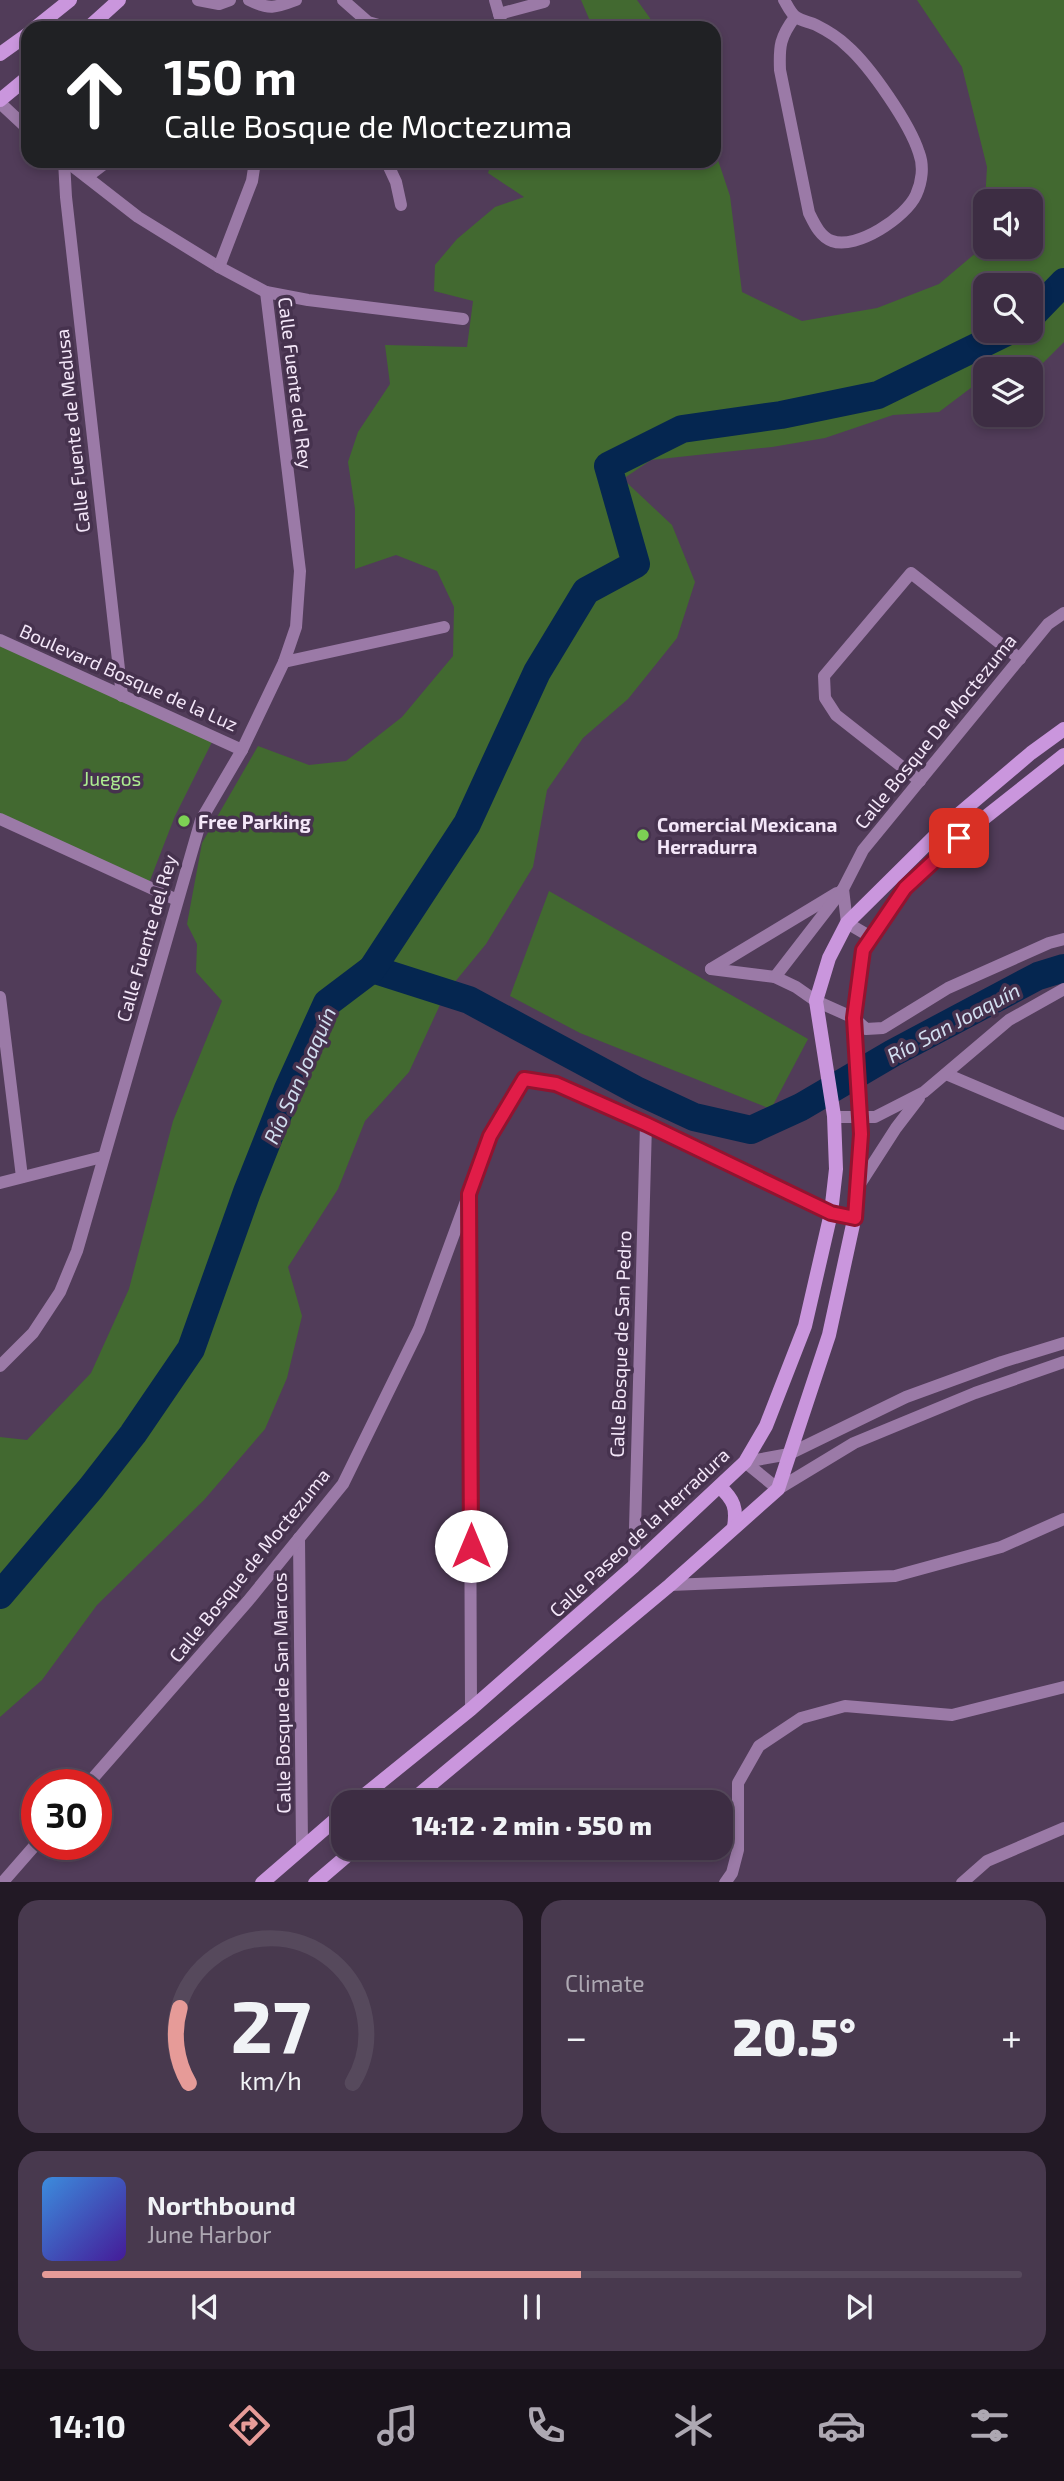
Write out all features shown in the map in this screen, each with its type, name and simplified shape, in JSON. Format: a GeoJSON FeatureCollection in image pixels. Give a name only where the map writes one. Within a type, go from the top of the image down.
{"type":"FeatureCollection","features":[{"type":"Feature","properties":{"kind":"main road"},"geometry":{"type":"LineString","coordinates":[[44,21],[70,0]]}},
{"type":"Feature","properties":{"kind":"main road"},"geometry":{"type":"LineString","coordinates":[[96,21],[119,0]]}},
{"type":"Feature","properties":{"kind":"main road"},"geometry":{"type":"LineString","coordinates":[[0,54],[21,39]]}},
{"type":"Feature","properties":{"kind":"main road"},"geometry":{"type":"LineString","coordinates":[[0,101],[21,83]]}},
{"type":"Feature","properties":{"kind":"main road","name":"Calle Paseo de la Herradura"},"geometry":{"type":"LineString","coordinates":[[371,1790],[471,1709],[634,1566],[745,1462],[766,1426],[805,1326],[831,1213],[836,1169],[834,1117],[816,1001],[828,958],[847,923],[946,825],[1031,753],[1064,729]]}},
{"type":"Feature","properties":{"kind":"main road"},"geometry":{"type":"LineString","coordinates":[[424,1790],[670,1585],[778,1489],[829,1335],[855,1218],[860,1116],[854,1018],[863,950],[905,888],[959,838],[1064,755]]}},
{"type":"Feature","properties":{"kind":"main road"},"geometry":{"type":"LineString","coordinates":[[720,1487],[733,1499],[736,1508],[734,1527]]}},
{"type":"Feature","properties":{"kind":"main road"},"geometry":{"type":"LineString","coordinates":[[262,1882],[331,1823]]}},
{"type":"Feature","properties":{"kind":"main road"},"geometry":{"type":"LineString","coordinates":[[315,1882],[342,1860]]}},
{"type":"Feature","properties":{"kind":"street"},"geometry":{"type":"LineString","coordinates":[[198,0],[209,4],[230,0]]}},
{"type":"Feature","properties":{"kind":"street"},"geometry":{"type":"LineString","coordinates":[[249,0],[272,8],[296,0]]}},
{"type":"Feature","properties":{"kind":"street"},"geometry":{"type":"LineString","coordinates":[[343,0],[368,21]]}},
{"type":"Feature","properties":{"kind":"street"},"geometry":{"type":"LineString","coordinates":[[495,0],[501,21]]}},
{"type":"Feature","properties":{"kind":"street"},"geometry":{"type":"LineString","coordinates":[[784,0],[795,17],[817,26],[837,39],[860,60],[908,129],[920,154],[922,176],[915,197],[900,214],[866,238],[848,244],[830,241],[816,228],[809,213],[780,70],[782,34],[795,17]]}},
{"type":"Feature","properties":{"kind":"street"},"geometry":{"type":"LineString","coordinates":[[499,14],[544,2]]}},
{"type":"Feature","properties":{"kind":"street"},"geometry":{"type":"LineString","coordinates":[[0,101],[21,122]]}},
{"type":"Feature","properties":{"kind":"street","name":"Calle Fuente de Medusa"},"geometry":{"type":"LineString","coordinates":[[65,168],[66,197],[121,696]]}},
{"type":"Feature","properties":{"kind":"street","name":"Calle Fuente del Rey"},"geometry":{"type":"LineString","coordinates":[[0,1366],[33,1333],[61,1292],[77,1251],[201,820],[242,750],[284,663],[296,627],[300,571],[267,292],[219,267],[138,217],[75,168]]}},
{"type":"Feature","properties":{"kind":"street"},"geometry":{"type":"LineString","coordinates":[[87,177],[99,168]]}},
{"type":"Feature","properties":{"kind":"street"},"geometry":{"type":"LineString","coordinates":[[219,267],[252,181],[254,168]]}},
{"type":"Feature","properties":{"kind":"street"},"geometry":{"type":"LineString","coordinates":[[392,168],[401,205]]}},
{"type":"Feature","properties":{"kind":"street"},"geometry":{"type":"LineString","coordinates":[[267,292],[308,300],[463,319]]}},
{"type":"Feature","properties":{"kind":"street"},"geometry":{"type":"LineString","coordinates":[[920,781],[836,715],[825,698],[824,677],[912,573],[1020,659]]}},
{"type":"Feature","properties":{"kind":"street","name":"Calle Bosque De Moctezuma"},"geometry":{"type":"LineString","coordinates":[[775,977],[843,889],[863,850],[1048,624],[1064,613]]}},
{"type":"Feature","properties":{"kind":"street"},"geometry":{"type":"LineString","coordinates":[[284,663],[444,627]]}},
{"type":"Feature","properties":{"kind":"street","name":"Boulevard Bosque de la Luz"},"geometry":{"type":"LineString","coordinates":[[0,640],[242,750]]}},
{"type":"Feature","properties":{"kind":"street"},"geometry":{"type":"LineString","coordinates":[[0,819],[177,900]]}},
{"type":"Feature","properties":{"kind":"street"},"geometry":{"type":"LineString","coordinates":[[872,937],[847,923],[843,889],[711,969],[775,977],[816,1001],[854,1018],[866,1029],[883,1028],[948,988],[1049,943],[1064,939]]}},
{"type":"Feature","properties":{"kind":"street"},"geometry":{"type":"LineString","coordinates":[[834,1117],[883,1114],[924,1092],[1009,1020],[1064,989]]}},
{"type":"Feature","properties":{"kind":"street"},"geometry":{"type":"LineString","coordinates":[[0,997],[22,1177]]}},
{"type":"Feature","properties":{"kind":"street"},"geometry":{"type":"LineString","coordinates":[[946,1074],[1064,1124]]}},
{"type":"Feature","properties":{"kind":"street","name":"Calle Bosque de Moctezuma"},"geometry":{"type":"LineString","coordinates":[[101,1769],[248,1601],[343,1484],[419,1329],[490,1136],[524,1079],[556,1084],[646,1124]]}},
{"type":"Feature","properties":{"kind":"street"},"geometry":{"type":"LineString","coordinates":[[858,1187],[896,1128],[924,1092]]}},
{"type":"Feature","properties":{"kind":"street"},"geometry":{"type":"LineString","coordinates":[[646,1124],[831,1213],[855,1218]]}},
{"type":"Feature","properties":{"kind":"street","name":"Calle Bosque de San Pedro"},"geometry":{"type":"LineString","coordinates":[[634,1566],[646,1124]]}},
{"type":"Feature","properties":{"kind":"street"},"geometry":{"type":"LineString","coordinates":[[0,1183],[102,1157]]}},
{"type":"Feature","properties":{"kind":"street"},"geometry":{"type":"LineString","coordinates":[[469,1194],[471,1709]]}},
{"type":"Feature","properties":{"kind":"street"},"geometry":{"type":"LineString","coordinates":[[745,1462],[789,1454],[906,1397],[1064,1343]]}},
{"type":"Feature","properties":{"kind":"street"},"geometry":{"type":"LineString","coordinates":[[745,1462],[778,1489],[854,1443],[975,1393],[1064,1362]]}},
{"type":"Feature","properties":{"kind":"street"},"geometry":{"type":"LineString","coordinates":[[670,1585],[895,1576],[1001,1547],[1064,1519]]}},
{"type":"Feature","properties":{"kind":"street","name":"Calle Bosque de San Marcos"},"geometry":{"type":"LineString","coordinates":[[299,1538],[302,1846]]}},
{"type":"Feature","properties":{"kind":"street"},"geometry":{"type":"LineString","coordinates":[[725,1882],[733,1873],[738,1850],[738,1783],[759,1746],[802,1718],[845,1706],[952,1715],[1064,1687]]}},
{"type":"Feature","properties":{"kind":"street"},"geometry":{"type":"LineString","coordinates":[[962,1882],[987,1861],[1064,1828]]}},
{"type":"Feature","properties":{"kind":"street"},"geometry":{"type":"LineString","coordinates":[[2,1882],[22,1860]]}},
{"type":"Feature","properties":{"kind":"green space"},"geometry":{"type":"Polygon","coordinates":[[[581,0],[637,0],[652,21],[590,21],[581,0]]]}},
{"type":"Feature","properties":{"kind":"green space"},"geometry":{"type":"Polygon","coordinates":[[[917,0],[1064,0],[1064,342],[1043,363],[1043,357],[973,357],[973,386],[939,412],[893,415],[825,438],[772,447],[651,460],[623,479],[672,525],[695,582],[677,638],[628,699],[583,738],[547,790],[533,867],[486,944],[445,994],[409,1072],[365,1121],[338,1189],[288,1267],[302,1316],[287,1378],[265,1429],[204,1500],[97,1605],[42,1680],[0,1717],[0,1437],[27,1440],[91,1373],[129,1289],[173,1121],[222,1001],[196,972],[197,944],[187,924],[202,843],[258,746],[309,765],[346,761],[402,717],[453,656],[454,607],[437,571],[396,555],[355,569],[355,509],[348,462],[358,432],[390,384],[385,345],[467,347],[473,301],[434,291],[435,265],[457,239],[495,207],[524,197],[488,173],[490,168],[721,168],[730,196],[742,292],[802,321],[877,308],[939,284],[973,255],[973,259],[1043,259],[1043,189],[986,189],[987,167],[962,67],[917,0]]]}},
{"type":"Feature","properties":{"kind":"green space","name":"Juegos"},"geometry":{"type":"Polygon","coordinates":[[[0,642],[213,740],[175,816],[149,883],[0,815],[0,642]]]}},
{"type":"Feature","properties":{"kind":"green space"},"geometry":{"type":"Polygon","coordinates":[[[549,891],[808,1039],[771,1109],[580,1033],[510,996],[549,891]]]}},
{"type":"Feature","properties":{"kind":"waterway"},"geometry":{"type":"LineString","coordinates":[[1043,304],[1064,282]]}},
{"type":"Feature","properties":{"kind":"waterway"},"geometry":{"type":"LineString","coordinates":[[0,1595],[133,1434],[191,1349],[247,1192],[288,1089],[327,1003],[372,969],[467,824],[537,672],[586,591],[636,564],[608,466],[682,429],[781,415],[878,395],[984,343]]}},
{"type":"Feature","properties":{"kind":"waterway","name":"Río San Joaquín"},"geometry":{"type":"LineString","coordinates":[[372,969],[469,1000],[638,1091],[694,1117],[751,1130],[801,1107],[893,1053],[1038,976],[1064,968]]}},
{"type":"Feature","properties":{"kind":"place","name":"Free Parking"},"geometry":{"type":"Point","coordinates":[184,821]}},
{"type":"Feature","properties":{"kind":"place","name":"Comercial Mexicana Herradurra"},"geometry":{"type":"Point","coordinates":[643,835]}},
{"type":"Feature","properties":{"kind":"route"},"geometry":{"type":"LineString","coordinates":[[471,1546],[469,1194],[490,1136],[524,1079],[556,1084],[831,1213],[855,1218],[861,1134],[854,1018],[863,950],[905,888],[959,838]]}}]}
